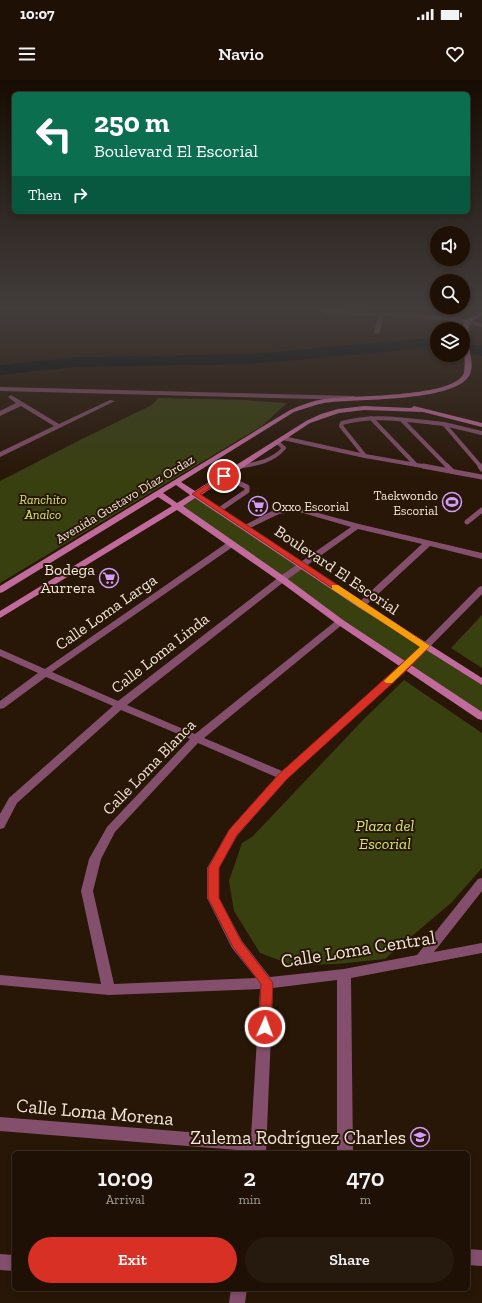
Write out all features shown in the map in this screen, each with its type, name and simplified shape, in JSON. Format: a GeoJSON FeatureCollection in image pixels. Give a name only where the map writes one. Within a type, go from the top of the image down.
{"type":"FeatureCollection","features":[{"type":"Feature","properties":{"kind":"street","name":"Avenida Gustavo Díaz Ordaz"},"geometry":{"type":"LineString","coordinates":[[0,590],[292,411],[324,401],[407,395],[446,389],[465,378],[468,372],[468,367]]}},
{"type":"Feature","properties":{"kind":"street"},"geometry":{"type":"LineString","coordinates":[[0,389],[354,398],[382,400],[409,406],[420,411]]}},
{"type":"Feature","properties":{"kind":"street"},"geometry":{"type":"LineString","coordinates":[[11,397],[58,426]]}},
{"type":"Feature","properties":{"kind":"street"},"geometry":{"type":"LineString","coordinates":[[0,455],[112,401]]}},
{"type":"Feature","properties":{"kind":"street"},"geometry":{"type":"LineString","coordinates":[[0,414],[21,403]]}},
{"type":"Feature","properties":{"kind":"street"},"geometry":{"type":"LineString","coordinates":[[0,616],[178,506],[308,422],[324,414],[354,408],[383,407],[420,411],[482,425]]}},
{"type":"Feature","properties":{"kind":"street","name":"Boulevard El Escorial"},"geometry":{"type":"LineString","coordinates":[[176,482],[361,605],[482,682]]}},
{"type":"Feature","properties":{"kind":"street"},"geometry":{"type":"LineString","coordinates":[[158,493],[405,667],[482,717]]}},
{"type":"Feature","properties":{"kind":"street"},"geometry":{"type":"LineString","coordinates":[[245,527],[284,509],[296,509],[357,526],[482,556]]}},
{"type":"Feature","properties":{"kind":"street","name":"Calle Loma Linda"},"geometry":{"type":"LineString","coordinates":[[0,824],[13,801],[120,705],[282,579],[357,526]]}},
{"type":"Feature","properties":{"kind":"street"},"geometry":{"type":"LineString","coordinates":[[361,605],[428,543]]}},
{"type":"Feature","properties":{"kind":"street","name":"Calle Loma Larga"},"geometry":{"type":"LineString","coordinates":[[0,706],[231,544]]}},
{"type":"Feature","properties":{"kind":"street"},"geometry":{"type":"LineString","coordinates":[[259,1149],[267,983],[237,944],[213,898],[213,868],[233,833],[283,776],[405,667],[425,646],[478,599],[482,589]]}},
{"type":"Feature","properties":{"kind":"street","name":"Calle Loma Blanca"},"geometry":{"type":"LineString","coordinates":[[109,990],[87,891],[95,859],[111,830],[197,738],[340,622]]}},
{"type":"Feature","properties":{"kind":"street"},"geometry":{"type":"LineString","coordinates":[[0,652],[283,776]]}},
{"type":"Feature","properties":{"kind":"street"},"geometry":{"type":"LineString","coordinates":[[421,960],[482,882]]}},
{"type":"Feature","properties":{"kind":"street","name":"Calle Loma Central"},"geometry":{"type":"LineString","coordinates":[[0,981],[109,990],[267,983],[344,974],[482,948]]}},
{"type":"Feature","properties":{"kind":"street"},"geometry":{"type":"LineString","coordinates":[[344,974],[345,1151]]}},
{"type":"Feature","properties":{"kind":"street","name":"Calle Loma Morena"},"geometry":{"type":"LineString","coordinates":[[0,1124],[259,1149]]}},
{"type":"Feature","properties":{"kind":"street"},"geometry":{"type":"LineString","coordinates":[[470,1257],[482,1258]]}},
{"type":"Feature","properties":{"kind":"street"},"geometry":{"type":"LineString","coordinates":[[0,1262],[12,1263]]}},
{"type":"Feature","properties":{"kind":"street"},"geometry":{"type":"LineString","coordinates":[[237,1303],[239,1291]]}},
{"type":"Feature","properties":{"kind":"lane"},"geometry":{"type":"LineString","coordinates":[[366,456],[341,426],[342,424],[371,418],[444,424],[482,433]]}},
{"type":"Feature","properties":{"kind":"lane"},"geometry":{"type":"LineString","coordinates":[[371,418],[415,464]]}},
{"type":"Feature","properties":{"kind":"lane"},"geometry":{"type":"LineString","coordinates":[[402,420],[452,471]]}},
{"type":"Feature","properties":{"kind":"lane"},"geometry":{"type":"LineString","coordinates":[[444,424],[482,469]]}},
{"type":"Feature","properties":{"kind":"lane"},"geometry":{"type":"LineString","coordinates":[[280,440],[482,477]]}},
{"type":"Feature","properties":{"kind":"lane"},"geometry":{"type":"LineString","coordinates":[[219,510],[247,491],[247,487],[243,484],[224,476]]}},
{"type":"Feature","properties":{"kind":"lane"},"geometry":{"type":"LineString","coordinates":[[467,522],[482,510]]}},
{"type":"Feature","properties":{"kind":"green space","name":"Ranchito Analco"},"geometry":{"type":"Polygon","coordinates":[[[158,398],[245,400],[287,403],[262,426],[0,583],[0,481],[152,405],[158,398]]]}},
{"type":"Feature","properties":{"kind":"green space"},"geometry":{"type":"Polygon","coordinates":[[[195,495],[300,566],[282,578],[180,506],[195,495]]]}},
{"type":"Feature","properties":{"kind":"green space"},"geometry":{"type":"Polygon","coordinates":[[[302,566],[424,646],[405,666],[283,579],[302,566]]]}},
{"type":"Feature","properties":{"kind":"green space"},"geometry":{"type":"Polygon","coordinates":[[[482,615],[482,668],[451,648],[482,615]]]}},
{"type":"Feature","properties":{"kind":"green space"},"geometry":{"type":"Polygon","coordinates":[[[426,647],[482,682],[482,716],[407,667],[426,647]]]}},
{"type":"Feature","properties":{"kind":"green space","name":"Plaza del Escorial"},"geometry":{"type":"Polygon","coordinates":[[[404,680],[482,733],[482,868],[451,903],[385,959],[337,964],[292,965],[260,953],[234,911],[229,881],[242,843],[252,837],[363,720],[404,680]]]}},
{"type":"Feature","properties":{"kind":"waterway"},"geometry":{"type":"LineString","coordinates":[[0,370],[27,367]]}},
{"type":"Feature","properties":{"kind":"slow traffic"},"geometry":{"type":"LineString","coordinates":[[335,587],[425,646],[389,681]]}},
{"type":"Feature","properties":{"kind":"place","name":"Taekwondo Escorial"},"geometry":{"type":"Point","coordinates":[452,502]}},
{"type":"Feature","properties":{"kind":"place","name":"Oxxo Escorial"},"geometry":{"type":"Point","coordinates":[258,506]}},
{"type":"Feature","properties":{"kind":"place","name":"Bodega Aurrera"},"geometry":{"type":"Point","coordinates":[109,578]}},
{"type":"Feature","properties":{"kind":"place","name":"Zulema Rodríguez Charles"},"geometry":{"type":"Point","coordinates":[420,1137]}},
{"type":"Feature","properties":{"kind":"route"},"geometry":{"type":"LineString","coordinates":[[224,476],[196,494],[361,605],[425,646],[405,667],[283,776],[233,833],[213,868],[213,898],[237,944],[267,983],[265,1027]]}}]}
